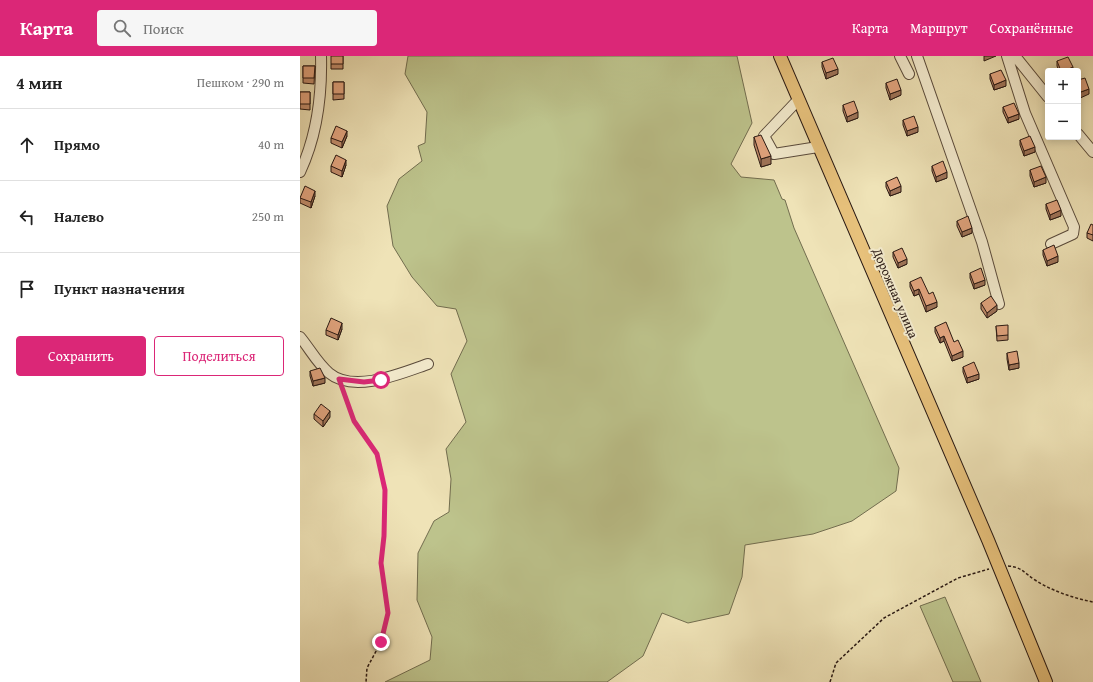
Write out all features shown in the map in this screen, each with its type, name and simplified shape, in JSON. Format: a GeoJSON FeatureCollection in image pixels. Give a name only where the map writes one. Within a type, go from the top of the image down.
{"type":"FeatureCollection","features":[{"type":"Feature","properties":{"kind":"main road","name":"Дорожная улица"},"geometry":{"type":"LineString","coordinates":[[780,56],[988,540],[1046,682]]}},
{"type":"Feature","properties":{"kind":"street"},"geometry":{"type":"LineString","coordinates":[[300,172],[307,156],[322,89],[321,56]]}},
{"type":"Feature","properties":{"kind":"street"},"geometry":{"type":"LineString","coordinates":[[900,56],[909,74]]}},
{"type":"Feature","properties":{"kind":"street"},"geometry":{"type":"LineString","coordinates":[[917,56],[982,242],[999,304]]}},
{"type":"Feature","properties":{"kind":"street"},"geometry":{"type":"LineString","coordinates":[[1007,56],[1025,113],[1074,228],[1073,234],[1051,244]]}},
{"type":"Feature","properties":{"kind":"street"},"geometry":{"type":"LineString","coordinates":[[1014,56],[1045,93]]}},
{"type":"Feature","properties":{"kind":"street"},"geometry":{"type":"LineString","coordinates":[[798,100],[764,136],[774,154],[818,147]]}},
{"type":"Feature","properties":{"kind":"street"},"geometry":{"type":"LineString","coordinates":[[1081,138],[1093,152]]}},
{"type":"Feature","properties":{"kind":"street"},"geometry":{"type":"LineString","coordinates":[[300,337],[319,362],[339,379],[364,382],[381,380],[428,364]]}},
{"type":"Feature","properties":{"kind":"path"},"geometry":{"type":"LineString","coordinates":[[339,379],[354,421],[377,454],[385,490],[384,536],[381,563],[388,613],[381,642],[367,668],[366,682]]}},
{"type":"Feature","properties":{"kind":"path"},"geometry":{"type":"LineString","coordinates":[[830,682],[836,663],[884,618],[958,578],[998,566],[1018,567],[1035,580],[1074,598],[1093,602]]}},
{"type":"Feature","properties":{"kind":"green space"},"geometry":{"type":"Polygon","coordinates":[[[408,56],[737,56],[752,123],[731,164],[741,177],[774,180],[782,199],[785,200],[794,228],[899,468],[896,491],[852,521],[813,534],[745,545],[742,577],[729,614],[688,623],[662,613],[643,656],[607,682],[385,682],[430,660],[432,637],[417,600],[418,553],[434,521],[449,512],[451,479],[446,449],[466,422],[451,374],[467,341],[456,309],[437,306],[412,277],[393,246],[387,206],[399,179],[422,161],[418,146],[425,143],[427,112],[405,74],[408,56]]]}},
{"type":"Feature","properties":{"kind":"green space"},"geometry":{"type":"Polygon","coordinates":[[[945,597],[981,682],[953,682],[920,606],[945,597]]]}},
{"type":"Feature","properties":{"kind":"building"},"geometry":{"type":"Polygon","coordinates":[[[331,56],[343,56],[343,64],[331,64],[331,56]]]}},
{"type":"Feature","properties":{"kind":"building"},"geometry":{"type":"Polygon","coordinates":[[[1068,57],[1073,67],[1060,68],[1057,61],[1068,57]]]}},
{"type":"Feature","properties":{"kind":"building"},"geometry":{"type":"Polygon","coordinates":[[[833,58],[838,69],[826,73],[822,62],[833,58]]]}},
{"type":"Feature","properties":{"kind":"building"},"geometry":{"type":"Polygon","coordinates":[[[303,66],[315,66],[314,78],[303,78],[303,66]]]}},
{"type":"Feature","properties":{"kind":"building"},"geometry":{"type":"Polygon","coordinates":[[[1001,70],[1006,80],[994,85],[990,74],[1001,70]]]}},
{"type":"Feature","properties":{"kind":"building"},"geometry":{"type":"Polygon","coordinates":[[[1085,78],[1089,89],[1081,92],[1081,79],[1085,78]]]}},
{"type":"Feature","properties":{"kind":"building"},"geometry":{"type":"Polygon","coordinates":[[[897,79],[901,90],[890,94],[886,83],[897,79]]]}},
{"type":"Feature","properties":{"kind":"building"},"geometry":{"type":"Polygon","coordinates":[[[333,82],[344,82],[344,94],[333,94],[333,82]]]}},
{"type":"Feature","properties":{"kind":"building"},"geometry":{"type":"Polygon","coordinates":[[[300,92],[310,92],[310,104],[300,104],[300,92]]]}},
{"type":"Feature","properties":{"kind":"building"},"geometry":{"type":"Polygon","coordinates":[[[854,101],[858,112],[847,117],[843,105],[854,101]]]}},
{"type":"Feature","properties":{"kind":"building"},"geometry":{"type":"Polygon","coordinates":[[[1014,103],[1019,114],[1008,118],[1003,107],[1014,103]]]}},
{"type":"Feature","properties":{"kind":"building"},"geometry":{"type":"Polygon","coordinates":[[[914,116],[918,127],[907,131],[903,120],[914,116]]]}},
{"type":"Feature","properties":{"kind":"building"},"geometry":{"type":"Polygon","coordinates":[[[336,126],[347,131],[342,142],[331,138],[336,126]]]}},
{"type":"Feature","properties":{"kind":"building"},"geometry":{"type":"Polygon","coordinates":[[[761,135],[771,156],[761,159],[754,137],[761,135]]]}},
{"type":"Feature","properties":{"kind":"building"},"geometry":{"type":"Polygon","coordinates":[[[1030,136],[1035,147],[1024,151],[1020,140],[1030,136]]]}},
{"type":"Feature","properties":{"kind":"building"},"geometry":{"type":"Polygon","coordinates":[[[336,155],[346,160],[342,171],[331,166],[336,155]]]}},
{"type":"Feature","properties":{"kind":"building"},"geometry":{"type":"Polygon","coordinates":[[[943,161],[947,172],[936,177],[932,166],[943,161]]]}},
{"type":"Feature","properties":{"kind":"building"},"geometry":{"type":"Polygon","coordinates":[[[1041,166],[1046,177],[1034,182],[1030,170],[1041,166]]]}},
{"type":"Feature","properties":{"kind":"building"},"geometry":{"type":"Polygon","coordinates":[[[897,177],[901,186],[890,191],[886,182],[897,177]]]}},
{"type":"Feature","properties":{"kind":"building"},"geometry":{"type":"Polygon","coordinates":[[[305,186],[315,191],[311,202],[300,198],[305,186]]]}},
{"type":"Feature","properties":{"kind":"building"},"geometry":{"type":"Polygon","coordinates":[[[1057,200],[1061,210],[1050,215],[1046,204],[1057,200]]]}},
{"type":"Feature","properties":{"kind":"building"},"geometry":{"type":"Polygon","coordinates":[[[968,216],[972,228],[962,232],[957,221],[968,216]]]}},
{"type":"Feature","properties":{"kind":"building"},"geometry":{"type":"Polygon","coordinates":[[[1091,224],[1093,225],[1093,235],[1087,233],[1091,224]]]}},
{"type":"Feature","properties":{"kind":"building"},"geometry":{"type":"Polygon","coordinates":[[[1054,245],[1058,256],[1047,261],[1043,250],[1054,245]]]}},
{"type":"Feature","properties":{"kind":"building"},"geometry":{"type":"Polygon","coordinates":[[[902,248],[907,259],[898,263],[893,252],[902,248]]]}},
{"type":"Feature","properties":{"kind":"building"},"geometry":{"type":"Polygon","coordinates":[[[981,268],[985,280],[974,284],[970,273],[981,268]]]}},
{"type":"Feature","properties":{"kind":"building"},"geometry":{"type":"Polygon","coordinates":[[[921,277],[929,294],[933,292],[937,302],[926,306],[919,289],[914,291],[910,282],[921,277]]]}},
{"type":"Feature","properties":{"kind":"building"},"geometry":{"type":"Polygon","coordinates":[[[991,296],[997,305],[987,313],[981,303],[991,296]]]}},
{"type":"Feature","properties":{"kind":"building"},"geometry":{"type":"Polygon","coordinates":[[[331,318],[342,323],[338,335],[326,330],[331,318]]]}},
{"type":"Feature","properties":{"kind":"building"},"geometry":{"type":"Polygon","coordinates":[[[946,322],[954,342],[958,340],[963,351],[952,356],[944,336],[940,338],[935,327],[946,322]]]}},
{"type":"Feature","properties":{"kind":"building"},"geometry":{"type":"Polygon","coordinates":[[[1008,325],[1008,335],[997,336],[996,326],[1008,325]]]}},
{"type":"Feature","properties":{"kind":"building"},"geometry":{"type":"Polygon","coordinates":[[[1017,351],[1019,363],[1009,365],[1007,353],[1017,351]]]}},
{"type":"Feature","properties":{"kind":"building"},"geometry":{"type":"Polygon","coordinates":[[[974,362],[979,374],[967,378],[963,367],[974,362]]]}},
{"type":"Feature","properties":{"kind":"building"},"geometry":{"type":"Polygon","coordinates":[[[320,368],[325,378],[313,381],[310,371],[320,368]]]}},
{"type":"Feature","properties":{"kind":"building"},"geometry":{"type":"Polygon","coordinates":[[[321,404],[330,411],[323,421],[314,414],[321,404]]]}},
{"type":"Feature","properties":{"kind":"route"},"geometry":{"type":"LineString","coordinates":[[381,380],[364,382],[339,379],[354,421],[377,454],[385,490],[384,536],[381,563],[388,613],[381,642]]}}]}
